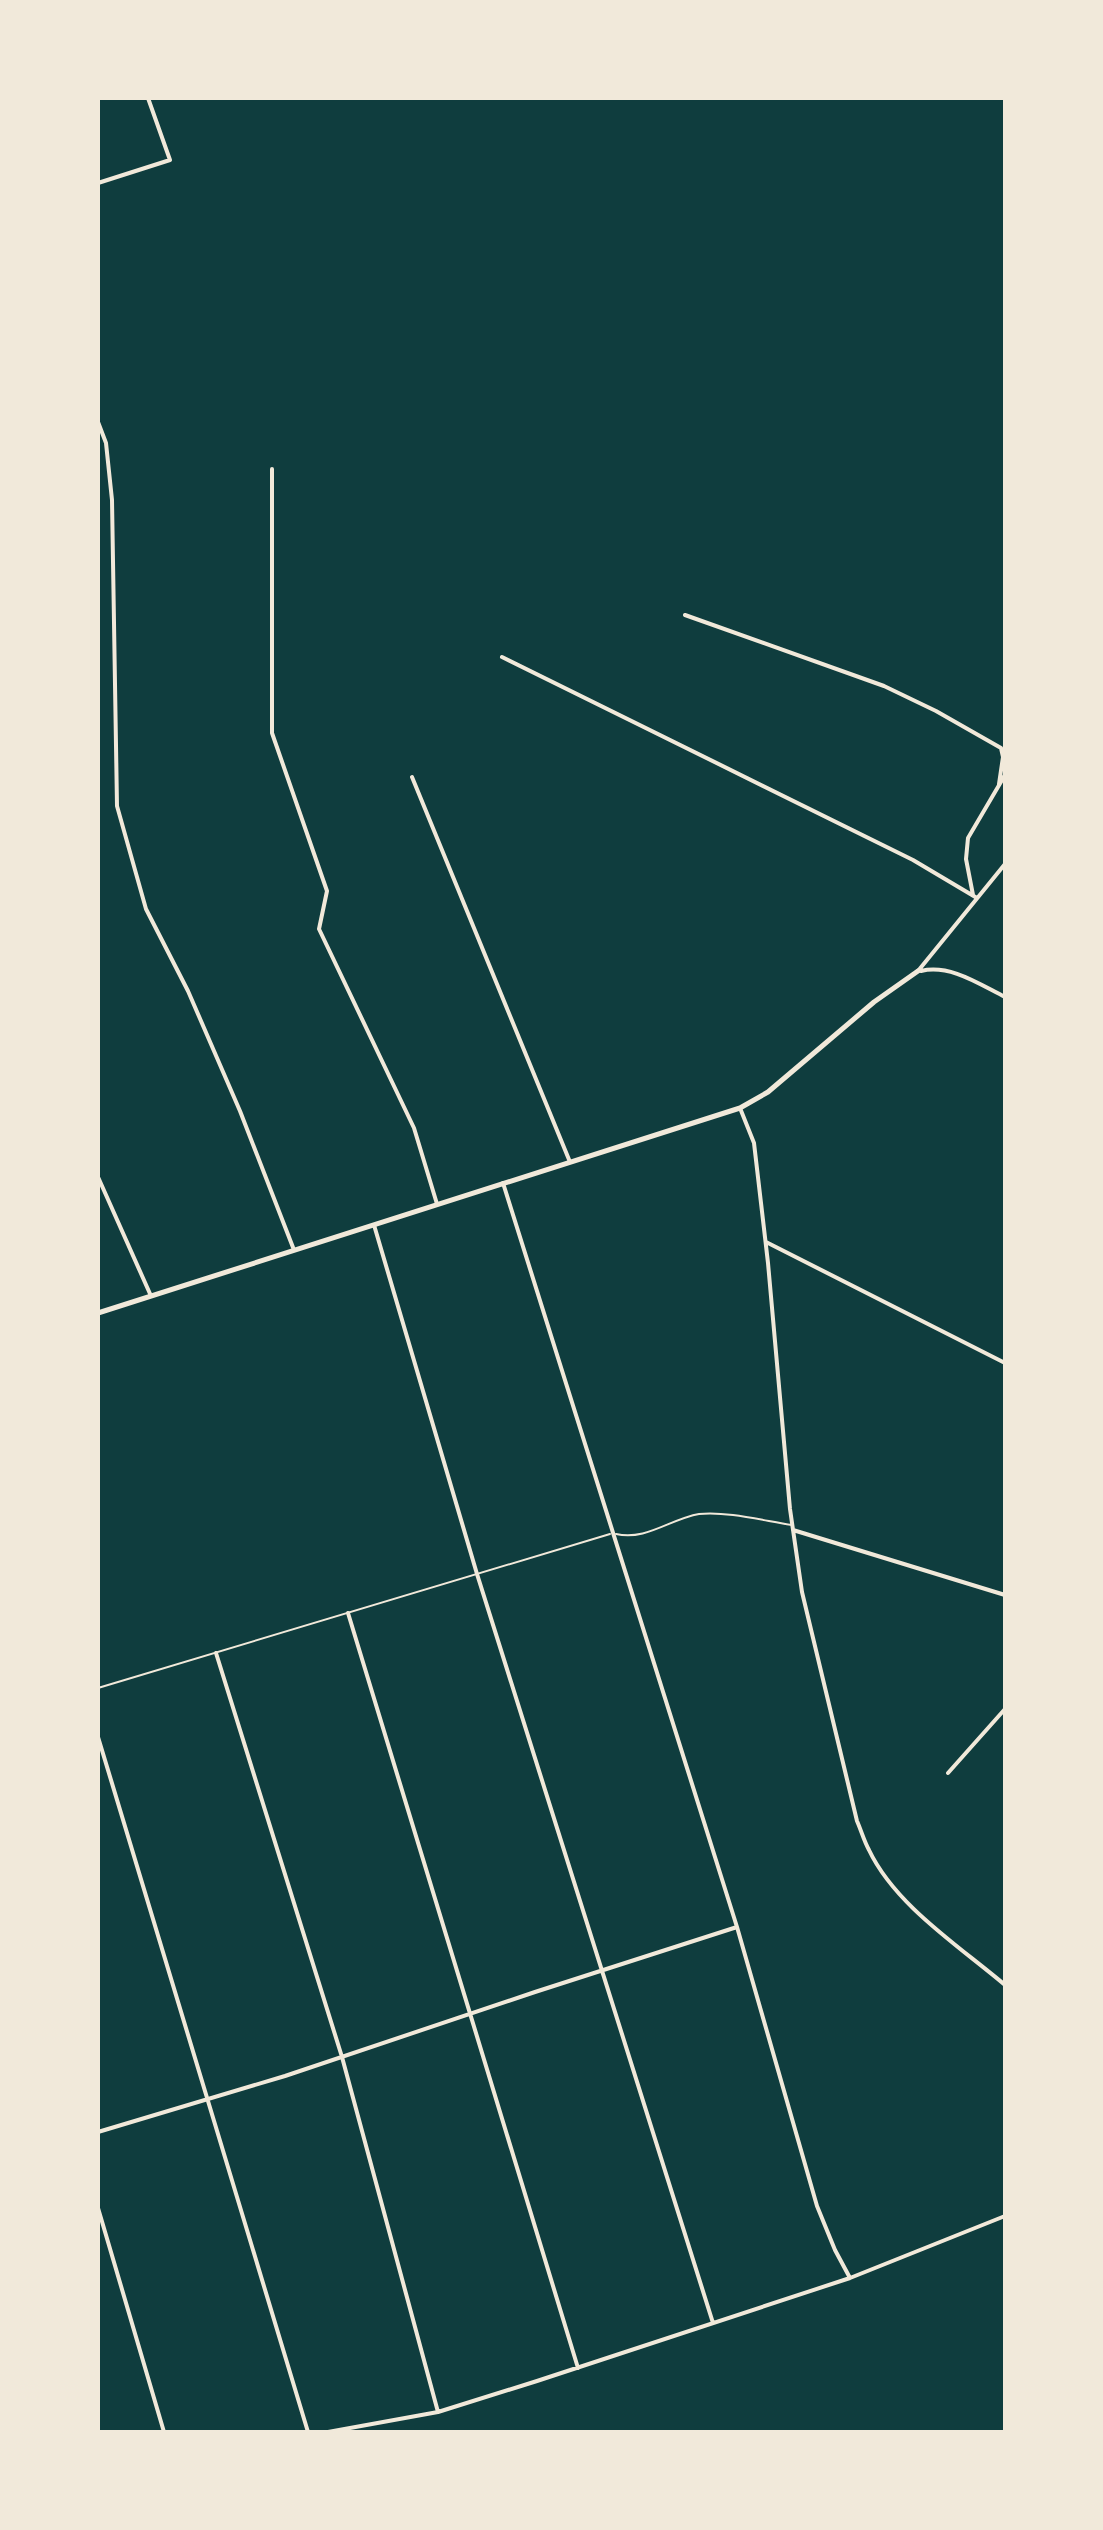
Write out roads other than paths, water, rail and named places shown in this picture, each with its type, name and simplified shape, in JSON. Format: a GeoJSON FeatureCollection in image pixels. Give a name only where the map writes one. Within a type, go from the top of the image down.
{"type":"FeatureCollection","features":[{"type":"Feature","properties":{"kind":"street"},"geometry":{"type":"LineString","coordinates":[[98,183],[170,160],[148,98]]}},
{"type":"Feature","properties":{"kind":"street"},"geometry":{"type":"LineString","coordinates":[[98,422],[106,443],[113,512],[117,806],[146,909],[199,1017],[240,1111],[294,1250]]}},
{"type":"Feature","properties":{"kind":"street"},"geometry":{"type":"LineString","coordinates":[[272,469],[272,733],[327,891],[319,929],[414,1128],[437,1204]]}},
{"type":"Feature","properties":{"kind":"street"},"geometry":{"type":"LineString","coordinates":[[685,615],[884,686],[936,711],[1001,748],[1003,757],[999,784]]}},
{"type":"Feature","properties":{"kind":"street"},"geometry":{"type":"LineString","coordinates":[[502,657],[903,855],[975,897]]}},
{"type":"Feature","properties":{"kind":"street"},"geometry":{"type":"LineString","coordinates":[[975,897],[966,859],[968,838],[1005,775]]}},
{"type":"Feature","properties":{"kind":"street"},"geometry":{"type":"LineString","coordinates":[[412,777],[570,1162]]}},
{"type":"Feature","properties":{"kind":"street"},"geometry":{"type":"LineString","coordinates":[[98,1313],[740,1108],[768,1092],[874,1002],[918,971],[975,897],[1005,864]]}},
{"type":"Feature","properties":{"kind":"street"},"geometry":{"type":"LineString","coordinates":[[918,971],[930,969],[957,974],[1005,997]]}},
{"type":"Feature","properties":{"kind":"street"},"geometry":{"type":"LineString","coordinates":[[740,1108],[754,1143],[793,1528],[806,1606],[857,1821],[869,1852],[891,1883],[938,1931],[1005,1985]]}},
{"type":"Feature","properties":{"kind":"street"},"geometry":{"type":"LineString","coordinates":[[98,1177],[151,1296]]}},
{"type":"Feature","properties":{"kind":"street"},"geometry":{"type":"LineString","coordinates":[[503,1183],[737,1927],[817,2206],[850,2278]]}},
{"type":"Feature","properties":{"kind":"street"},"geometry":{"type":"LineString","coordinates":[[374,1224],[477,1574],[713,2323]]}},
{"type":"Feature","properties":{"kind":"street"},"geometry":{"type":"LineString","coordinates":[[766,1242],[1005,1363]]}},
{"type":"Feature","properties":{"kind":"street"},"geometry":{"type":"LineString","coordinates":[[793,1528],[1005,1595]]}},
{"type":"Feature","properties":{"kind":"street"},"geometry":{"type":"LineString","coordinates":[[348,1613],[578,2368]]}},
{"type":"Feature","properties":{"kind":"street"},"geometry":{"type":"LineString","coordinates":[[216,1653],[342,2057],[438,2412]]}},
{"type":"Feature","properties":{"kind":"street"},"geometry":{"type":"LineString","coordinates":[[948,1773],[1005,1709]]}},
{"type":"Feature","properties":{"kind":"street"},"geometry":{"type":"LineString","coordinates":[[98,1737],[308,2432]]}},
{"type":"Feature","properties":{"kind":"street"},"geometry":{"type":"LineString","coordinates":[[98,2132],[342,2057],[737,1927]]}},
{"type":"Feature","properties":{"kind":"street"},"geometry":{"type":"LineString","coordinates":[[98,2208],[164,2432]]}},
{"type":"Feature","properties":{"kind":"street"},"geometry":{"type":"LineString","coordinates":[[328,2432],[438,2412],[578,2368],[850,2278],[1005,2216]]}},
{"type":"Feature","properties":{"kind":"lane"},"geometry":{"type":"LineString","coordinates":[[98,1688],[613,1533],[632,1537],[697,1515],[712,1514],[793,1528]]}}]}
